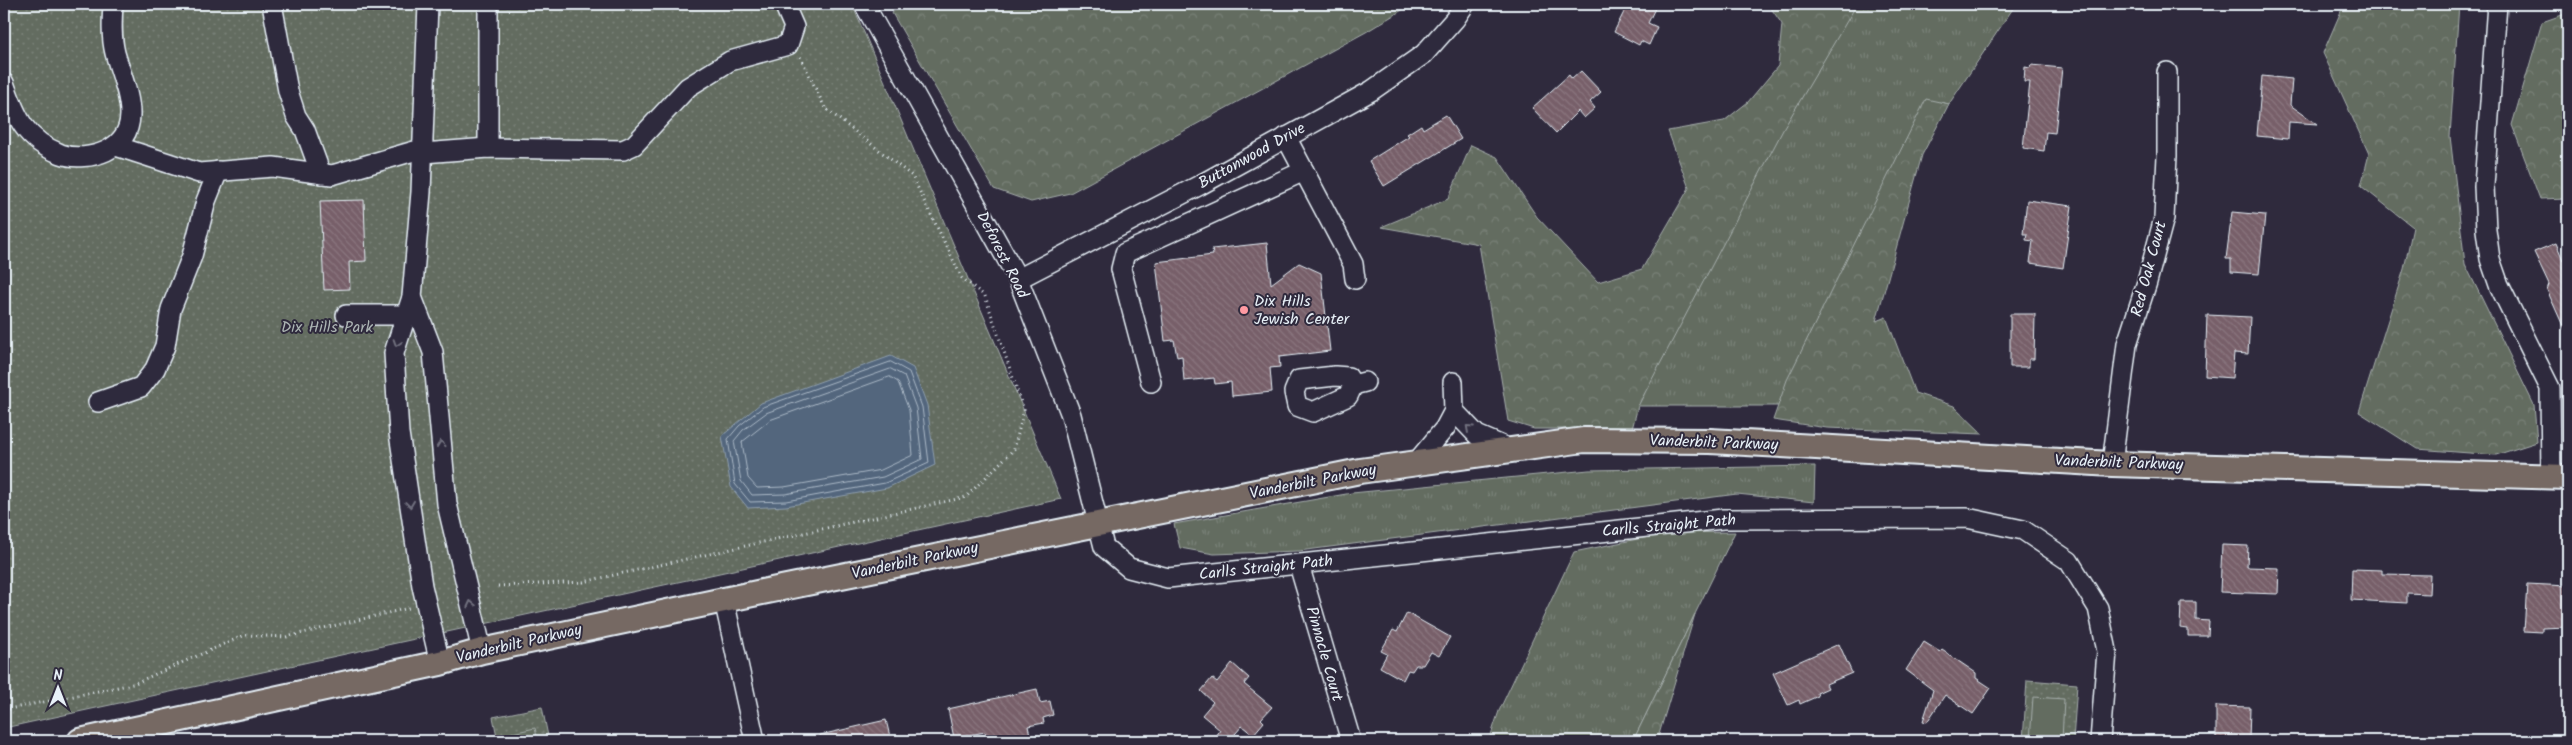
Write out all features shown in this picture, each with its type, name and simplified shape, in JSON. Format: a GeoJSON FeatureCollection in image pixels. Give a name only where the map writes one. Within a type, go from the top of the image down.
{"type":"FeatureCollection","features":[{"type":"Feature","properties":{"kind":"main road","name":"Vanderbilt Parkway"},"geometry":{"type":"LineString","coordinates":[[80,741],[440,662],[482,651],[1100,523],[1360,472],[1584,440],[1710,441],[2112,464],[2560,476]]}},
{"type":"Feature","properties":{"kind":"street"},"geometry":{"type":"LineString","coordinates":[[4,83],[26,132],[50,150],[68,156],[96,156],[116,146],[126,132],[132,116],[126,86],[115,52],[111,22],[113,4]]}},
{"type":"Feature","properties":{"kind":"street"},"geometry":{"type":"LineString","coordinates":[[272,4],[293,108],[305,130],[321,174]]}},
{"type":"Feature","properties":{"kind":"street"},"geometry":{"type":"LineString","coordinates":[[428,4],[418,152],[412,297],[394,353],[399,433],[422,586],[440,662]]}},
{"type":"Feature","properties":{"kind":"street"},"geometry":{"type":"LineString","coordinates":[[488,4],[488,148]]}},
{"type":"Feature","properties":{"kind":"street"},"geometry":{"type":"LineString","coordinates":[[116,146],[199,173],[273,167],[332,175],[418,152],[488,148],[623,150],[634,145],[688,87],[730,61],[788,45],[792,38],[794,27],[784,4]]}},
{"type":"Feature","properties":{"kind":"street","name":"Deforest Road"},"geometry":{"type":"LineString","coordinates":[[864,4],[1018,279],[1070,415],[1100,523]]}},
{"type":"Feature","properties":{"kind":"street","name":"Buttonwood Drive"},"geometry":{"type":"LineString","coordinates":[[1018,279],[1371,91],[1424,54],[1455,19],[1465,4]]}},
{"type":"Feature","properties":{"kind":"street"},"geometry":{"type":"LineString","coordinates":[[2497,4],[2484,186],[2486,230],[2490,259],[2499,285],[2550,388],[2560,476]]}},
{"type":"Feature","properties":{"kind":"street","name":"Red Oak Court"},"geometry":{"type":"LineString","coordinates":[[2112,464],[2127,344],[2164,218],[2167,156],[2166,72]]}},
{"type":"Feature","properties":{"kind":"street"},"geometry":{"type":"LineString","coordinates":[[1286,137],[1354,264],[1355,279]]}},
{"type":"Feature","properties":{"kind":"street"},"geometry":{"type":"LineString","coordinates":[[98,402],[141,387],[155,369],[165,346],[171,309],[192,256],[206,200],[218,171]]}},
{"type":"Feature","properties":{"kind":"street"},"geometry":{"type":"LineString","coordinates":[[1152,382],[1121,269],[1125,253],[1304,171]]}},
{"type":"Feature","properties":{"kind":"street"},"geometry":{"type":"LineString","coordinates":[[412,297],[433,352],[447,504],[482,651]]}},
{"type":"Feature","properties":{"kind":"street"},"geometry":{"type":"LineString","coordinates":[[346,315],[406,315]]}},
{"type":"Feature","properties":{"kind":"street"},"geometry":{"type":"LineString","coordinates":[[1415,464],[1445,428],[1454,411],[1453,382]]}},
{"type":"Feature","properties":{"kind":"street"},"geometry":{"type":"LineString","coordinates":[[1454,411],[1477,435],[1512,450]]}},
{"type":"Feature","properties":{"kind":"street","name":"Carlls Straight Path"},"geometry":{"type":"LineString","coordinates":[[1100,523],[1104,547],[1129,568],[1168,578],[1723,519],[1967,518],[2023,530],[2069,561],[2098,608],[2107,651],[2100,741]]}},
{"type":"Feature","properties":{"kind":"street","name":"Pinnacle Court"},"geometry":{"type":"LineString","coordinates":[[1299,565],[1351,741]]}},
{"type":"Feature","properties":{"kind":"street"},"geometry":{"type":"LineString","coordinates":[[724,600],[755,741]]}},
{"type":"Feature","properties":{"kind":"path"},"geometry":{"type":"LineString","coordinates":[[498,586],[584,582],[966,497],[1014,448],[1024,410],[985,296],[962,278],[912,176],[825,108],[792,38]]}},
{"type":"Feature","properties":{"kind":"path"},"geometry":{"type":"LineString","coordinates":[[4,710],[133,684],[245,635],[286,637],[410,608]]}},
{"type":"Feature","properties":{"kind":"green space","name":"Dix Hills Park"},"geometry":{"type":"Polygon","coordinates":[[[4,4],[852,4],[1061,499],[4,728],[4,4]]]}},
{"type":"Feature","properties":{"kind":"green space"},"geometry":{"type":"Polygon","coordinates":[[[902,4],[1412,4],[1366,32],[1070,193],[1031,202],[994,189],[892,13],[902,4]]]}},
{"type":"Feature","properties":{"kind":"green space"},"geometry":{"type":"Polygon","coordinates":[[[1768,4],[1857,4],[1784,128],[1638,406],[1632,429],[1534,429],[1508,421],[1479,244],[1381,227],[1448,199],[1471,145],[1497,157],[1537,217],[1598,282],[1642,269],[1689,188],[1668,131],[1724,121],[1748,102],[1778,66],[1782,24],[1768,4]]]}},
{"type":"Feature","properties":{"kind":"green space"},"geometry":{"type":"Polygon","coordinates":[[[1837,4],[2016,4],[1949,104],[1939,102],[1790,406],[1638,406],[1738,180],[1837,4]]]}},
{"type":"Feature","properties":{"kind":"green space"},"geometry":{"type":"Polygon","coordinates":[[[2354,4],[2459,4],[2450,136],[2465,264],[2534,405],[2537,442],[2496,455],[2417,449],[2359,412],[2404,269],[2413,227],[2361,186],[2369,154],[2323,53],[2342,9],[2354,4]]]}},
{"type":"Feature","properties":{"kind":"green space"},"geometry":{"type":"Polygon","coordinates":[[[2568,13],[2568,198],[2540,199],[2512,125],[2542,22],[2568,13]]]}},
{"type":"Feature","properties":{"kind":"green space"},"geometry":{"type":"Polygon","coordinates":[[[1926,99],[1949,104],[1922,155],[1876,321],[1886,317],[1915,393],[1954,406],[1983,434],[1827,428],[1773,420],[1787,380],[1926,99]]]}},
{"type":"Feature","properties":{"kind":"green space"},"geometry":{"type":"Polygon","coordinates":[[[1815,466],[1814,502],[1737,494],[1299,551],[1214,554],[1180,548],[1174,524],[1352,493],[1589,470],[1815,466]]]}},
{"type":"Feature","properties":{"kind":"green space"},"geometry":{"type":"Polygon","coordinates":[[[1735,532],[1633,741],[1489,741],[1499,711],[1574,552],[1667,533],[1735,532]]]}},
{"type":"Feature","properties":{"kind":"green space"},"geometry":{"type":"Polygon","coordinates":[[[1695,614],[1657,741],[1633,741],[1695,614]]]}},
{"type":"Feature","properties":{"kind":"green space"},"geometry":{"type":"Polygon","coordinates":[[[2027,680],[2077,684],[2073,741],[2023,741],[2027,680]]]}},
{"type":"Feature","properties":{"kind":"green space"},"geometry":{"type":"Polygon","coordinates":[[[2033,697],[2064,699],[2062,741],[2030,741],[2033,697]]]}},
{"type":"Feature","properties":{"kind":"green space"},"geometry":{"type":"Polygon","coordinates":[[[542,707],[549,741],[498,741],[493,717],[542,707]]]}},
{"type":"Feature","properties":{"kind":"green space"},"geometry":{"type":"Polygon","coordinates":[[[535,728],[538,741],[504,741],[503,735],[535,728]]]}},
{"type":"Feature","properties":{"kind":"water"},"geometry":{"type":"Polygon","coordinates":[[[891,356],[913,368],[927,405],[935,465],[887,488],[786,506],[748,508],[731,487],[722,436],[761,403],[891,356]]]}},
{"type":"Feature","properties":{"kind":"building"},"geometry":{"type":"Polygon","coordinates":[[[1628,4],[1657,4],[1648,23],[1657,27],[1649,45],[1641,41],[1639,45],[1614,32],[1628,4]]]}},
{"type":"Feature","properties":{"kind":"building"},"geometry":{"type":"Polygon","coordinates":[[[2031,65],[2062,68],[2055,133],[2046,132],[2044,151],[2023,148],[2030,82],[2024,82],[2025,67],[2030,68],[2031,65]]]}},
{"type":"Feature","properties":{"kind":"building"},"geometry":{"type":"Polygon","coordinates":[[[1581,71],[1601,92],[1590,102],[1595,108],[1584,118],[1578,111],[1556,133],[1532,108],[1569,75],[1572,79],[1581,71]]]}},
{"type":"Feature","properties":{"kind":"building"},"geometry":{"type":"Polygon","coordinates":[[[2262,76],[2292,79],[2290,105],[2317,124],[2289,122],[2288,139],[2257,136],[2262,76]]]}},
{"type":"Feature","properties":{"kind":"building"},"geometry":{"type":"Polygon","coordinates":[[[1446,115],[1461,139],[1384,186],[1369,161],[1409,136],[1407,134],[1421,125],[1423,129],[1446,115]]]}},
{"type":"Feature","properties":{"kind":"building"},"geometry":{"type":"Polygon","coordinates":[[[364,200],[366,261],[349,262],[350,289],[324,290],[320,201],[364,200]]]}},
{"type":"Feature","properties":{"kind":"building"},"geometry":{"type":"Polygon","coordinates":[[[2027,200],[2072,206],[2063,268],[2030,263],[2033,241],[2026,240],[2027,234],[2023,234],[2027,200]]]}},
{"type":"Feature","properties":{"kind":"building"},"geometry":{"type":"Polygon","coordinates":[[[2232,212],[2265,215],[2259,274],[2231,272],[2231,259],[2226,259],[2232,212]]]}},
{"type":"Feature","properties":{"kind":"building","name":"Dix Hills Jewish Center"},"geometry":{"type":"Polygon","coordinates":[[[1267,243],[1271,284],[1299,263],[1321,273],[1330,351],[1279,357],[1280,367],[1270,368],[1272,392],[1232,396],[1231,382],[1215,384],[1214,378],[1184,381],[1182,356],[1177,357],[1174,340],[1165,341],[1156,262],[1213,255],[1212,249],[1267,243]]]}},
{"type":"Feature","properties":{"kind":"building"},"geometry":{"type":"Polygon","coordinates":[[[2556,243],[2563,260],[2568,257],[2568,337],[2547,290],[2549,284],[2534,252],[2556,243]]]}},
{"type":"Feature","properties":{"kind":"building"},"geometry":{"type":"Polygon","coordinates":[[[2010,314],[2035,314],[2034,359],[2029,359],[2029,367],[2010,367],[2010,314]]]}},
{"type":"Feature","properties":{"kind":"building"},"geometry":{"type":"Polygon","coordinates":[[[2207,315],[2250,317],[2248,354],[2234,353],[2232,378],[2205,376],[2207,315]]]}},
{"type":"Feature","properties":{"kind":"building"},"geometry":{"type":"Polygon","coordinates":[[[2222,545],[2248,546],[2247,567],[2279,568],[2278,594],[2220,592],[2222,545]]]}},
{"type":"Feature","properties":{"kind":"building"},"geometry":{"type":"Polygon","coordinates":[[[2352,569],[2382,570],[2382,574],[2430,575],[2429,594],[2407,593],[2407,603],[2351,600],[2352,569]]]}},
{"type":"Feature","properties":{"kind":"building"},"geometry":{"type":"Polygon","coordinates":[[[2527,584],[2568,586],[2568,627],[2542,628],[2542,632],[2524,631],[2527,584]]]}},
{"type":"Feature","properties":{"kind":"building"},"geometry":{"type":"Polygon","coordinates":[[[2181,602],[2196,602],[2196,620],[2209,621],[2208,636],[2188,636],[2188,629],[2180,628],[2181,602]]]}},
{"type":"Feature","properties":{"kind":"building"},"geometry":{"type":"Polygon","coordinates":[[[1407,613],[1450,637],[1439,656],[1431,652],[1423,665],[1416,665],[1412,671],[1408,670],[1403,680],[1380,667],[1387,654],[1381,651],[1393,630],[1397,632],[1407,613]]]}},
{"type":"Feature","properties":{"kind":"building"},"geometry":{"type":"Polygon","coordinates":[[[1924,642],[1940,652],[1942,650],[1976,673],[1976,678],[1991,688],[1973,714],[1945,695],[1927,722],[1923,721],[1933,690],[1906,670],[1924,642]]]}},
{"type":"Feature","properties":{"kind":"building"},"geometry":{"type":"Polygon","coordinates":[[[1839,644],[1852,673],[1826,684],[1828,688],[1817,693],[1818,696],[1800,704],[1799,700],[1788,705],[1773,673],[1839,644]]]}},
{"type":"Feature","properties":{"kind":"building"},"geometry":{"type":"Polygon","coordinates":[[[1232,663],[1249,678],[1244,684],[1272,707],[1261,719],[1264,722],[1253,735],[1242,726],[1229,741],[1225,741],[1217,735],[1220,730],[1202,715],[1213,702],[1201,691],[1212,678],[1217,682],[1232,663]]]}},
{"type":"Feature","properties":{"kind":"building"},"geometry":{"type":"Polygon","coordinates":[[[1037,689],[1040,703],[1050,701],[1053,715],[1043,718],[1044,723],[1028,726],[1030,735],[1001,741],[987,741],[985,732],[954,738],[948,709],[1037,689]]]}},
{"type":"Feature","properties":{"kind":"building"},"geometry":{"type":"Polygon","coordinates":[[[2216,706],[2250,707],[2249,741],[2216,741],[2216,706]]]}},
{"type":"Feature","properties":{"kind":"building"},"geometry":{"type":"Polygon","coordinates":[[[886,720],[891,741],[821,741],[820,735],[886,720]]]}},
{"type":"Feature","properties":{"kind":"place","name":"Dix Hills Jewish Center"},"geometry":{"type":"Point","coordinates":[1244,310]}}]}
